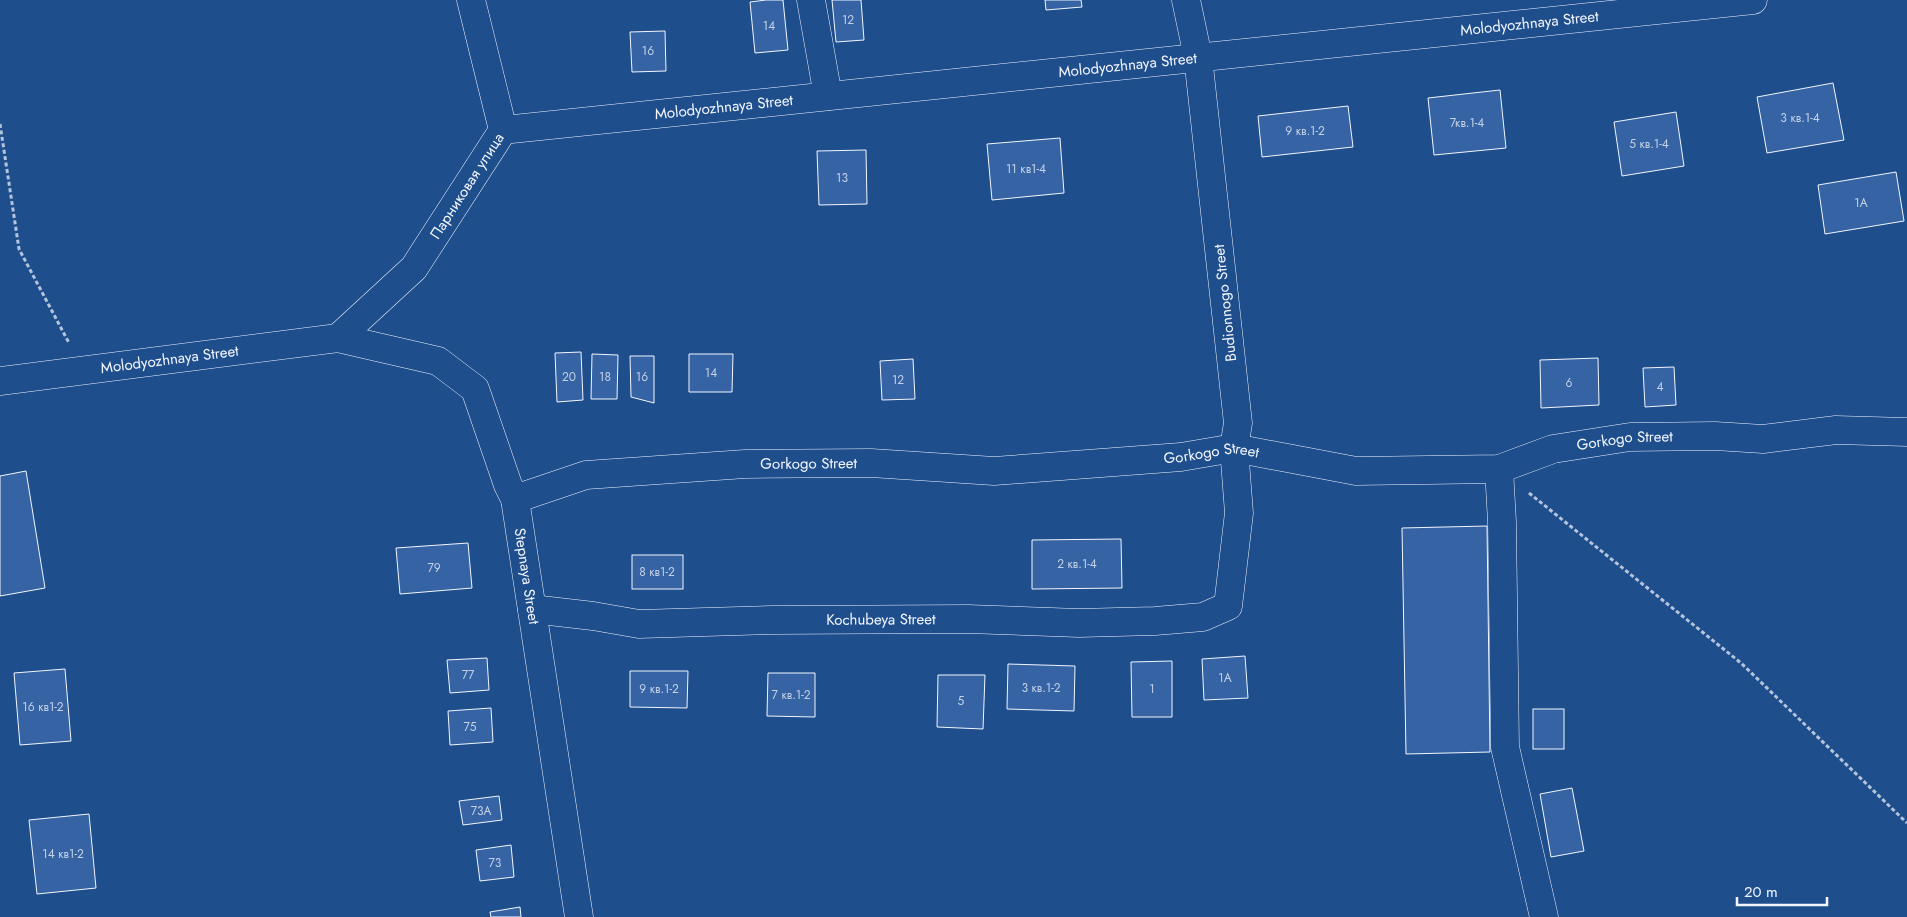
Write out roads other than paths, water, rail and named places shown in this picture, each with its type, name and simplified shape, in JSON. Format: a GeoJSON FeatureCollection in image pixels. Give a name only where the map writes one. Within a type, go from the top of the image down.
{"type":"FeatureCollection","features":[{"type":"Feature","properties":{"kind":"street","name":"Парниковая улица"},"geometry":{"type":"LineString","coordinates":[[338,338],[414,268],[503,130],[471,0]]}},
{"type":"Feature","properties":{"kind":"street"},"geometry":{"type":"LineString","coordinates":[[811,0],[828,96]]}},
{"type":"Feature","properties":{"kind":"street","name":"Budionnogo Street"},"geometry":{"type":"LineString","coordinates":[[1186,0],[1198,57],[1238,423],[1234,448],[1239,513],[1228,606]]}},
{"type":"Feature","properties":{"kind":"street","name":"Molodyozhnaya Street"},"geometry":{"type":"LineString","coordinates":[[503,130],[1752,0]]}},
{"type":"Feature","properties":{"kind":"street","name":"Molodyozhnaya Street"},"geometry":{"type":"LineString","coordinates":[[0,380],[338,338]]}},
{"type":"Feature","properties":{"kind":"street","name":"Stepnaya Street"},"geometry":{"type":"LineString","coordinates":[[338,338],[438,361],[475,389],[508,485],[515,499],[579,917]]}},
{"type":"Feature","properties":{"kind":"street","name":"Gorkogo Street"},"geometry":{"type":"LineString","coordinates":[[515,499],[586,475],[745,464],[871,463],[994,471],[1181,457],[1234,448],[1356,471],[1499,469],[1553,449],[1630,437],[1715,436],[1763,439],[1836,430],[1907,432]]}},
{"type":"Feature","properties":{"kind":"street"},"geometry":{"type":"LineString","coordinates":[[1499,469],[1502,522],[1505,747],[1544,917]]}},
{"type":"Feature","properties":{"kind":"street","name":"Kochubeya Street"},"geometry":{"type":"LineString","coordinates":[[532,609],[593,616],[639,624],[773,620],[968,619],[1079,623],[1155,621],[1203,617],[1228,606]]}}]}
